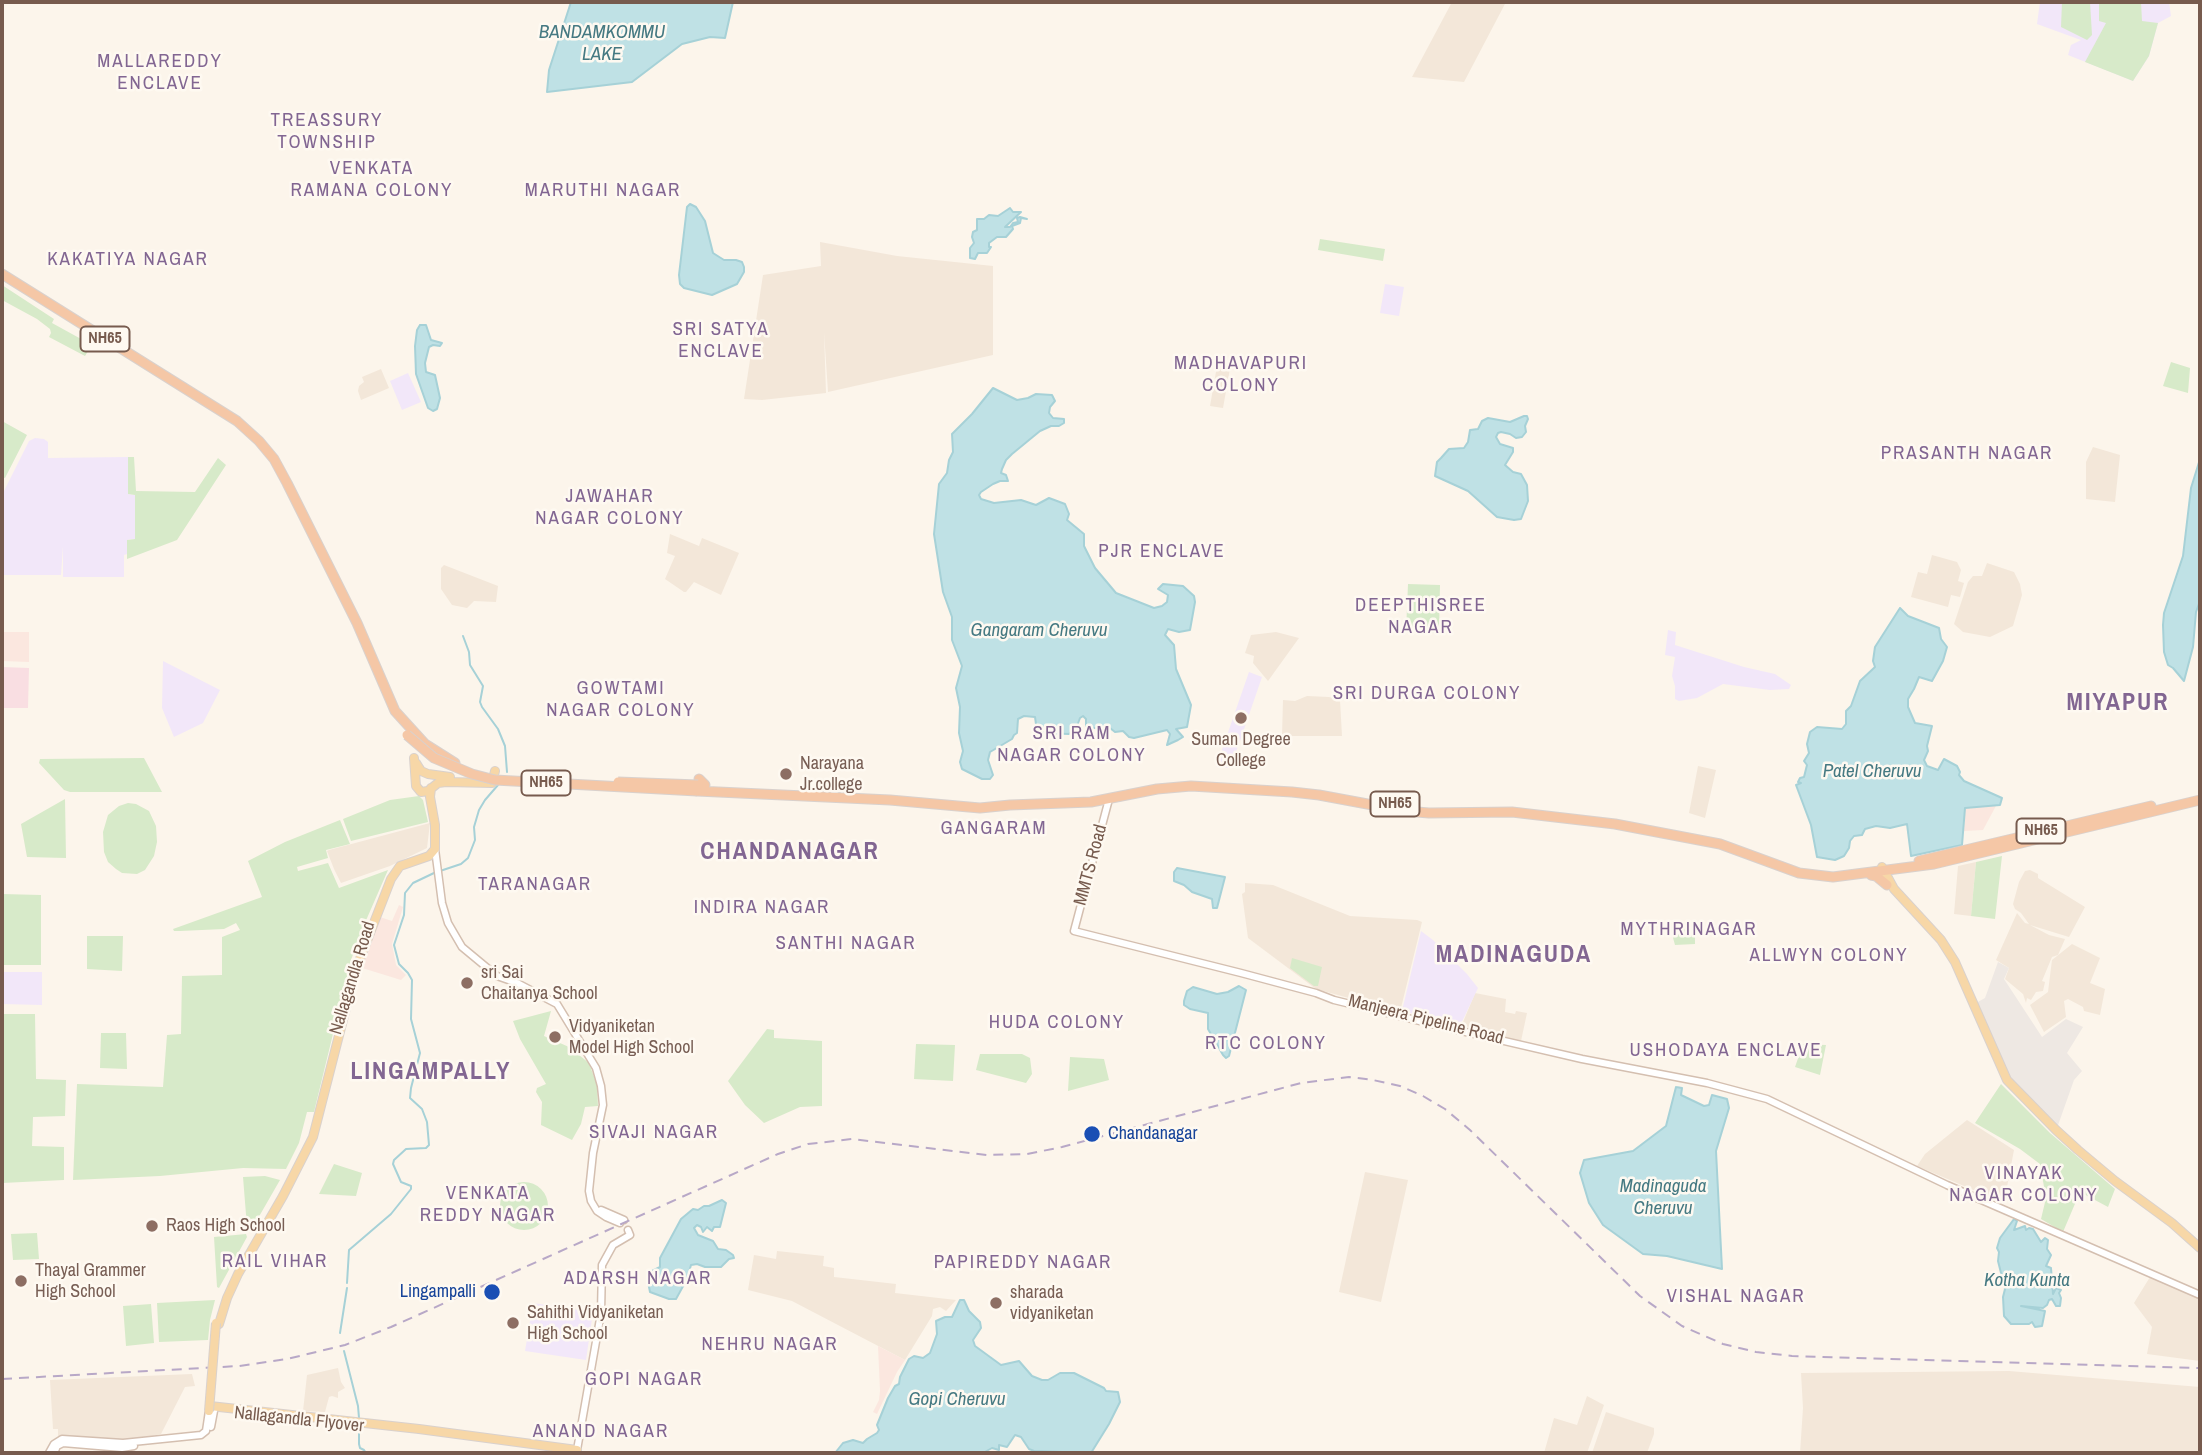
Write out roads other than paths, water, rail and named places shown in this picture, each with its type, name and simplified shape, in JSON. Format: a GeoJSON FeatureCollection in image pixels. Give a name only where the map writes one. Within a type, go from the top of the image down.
{"type":"FeatureCollection","features":[{"type":"Feature","properties":{"kind":"highway","name":"NH65"},"geometry":{"type":"LineString","coordinates":[[2,276],[237,421],[267,449],[287,483],[315,544],[357,623],[395,711],[425,744],[440,755],[471,769],[502,777],[887,797],[980,808],[1108,801],[1149,788],[1186,781],[1294,787],[1382,805],[1421,808],[1525,808],[1638,823],[1720,844],[1788,870],[1812,876],[1833,877],[1883,874],[1949,854],[2085,820],[2200,797]]}},
{"type":"Feature","properties":{"kind":"highway","name":"NH65"},"geometry":{"type":"LineString","coordinates":[[1677,833],[1723,840],[1800,868],[1892,875],[2200,797]]}},
{"type":"Feature","properties":{"kind":"highway"},"geometry":{"type":"LineString","coordinates":[[1866,874],[1883,874]]}},
{"type":"Feature","properties":{"kind":"main road"},"geometry":{"type":"LineString","coordinates":[[495,771],[492,783],[438,777],[421,771],[414,758],[416,786],[428,800],[433,849],[444,910],[462,947],[497,976],[517,983],[556,1004],[596,1068],[603,1105],[593,1153],[591,1201],[597,1211],[623,1218]]}},
{"type":"Feature","properties":{"kind":"main road"},"geometry":{"type":"LineString","coordinates":[[421,792],[426,792],[438,783],[476,781],[488,777],[489,773],[485,769]]}},
{"type":"Feature","properties":{"kind":"main road"},"geometry":{"type":"LineString","coordinates":[[431,788],[433,849]]}},
{"type":"Feature","properties":{"kind":"main road","name":"MMTS Road"},"geometry":{"type":"LineString","coordinates":[[1074,931],[1108,801]]}},
{"type":"Feature","properties":{"kind":"main road","name":"Nallagandla Road"},"geometry":{"type":"LineString","coordinates":[[311,1137],[353,968],[393,872],[400,862],[433,849]]}},
{"type":"Feature","properties":{"kind":"main road"},"geometry":{"type":"LineString","coordinates":[[1883,874],[1947,949],[1965,982],[2007,1080],[2091,1168],[2200,1250]]}},
{"type":"Feature","properties":{"kind":"main road","name":"Manjeera Pipeline Road"},"geometry":{"type":"LineString","coordinates":[[1074,931],[1536,1047],[1747,1091],[1786,1105],[1982,1198],[2198,1292]]}},
{"type":"Feature","properties":{"kind":"main road"},"geometry":{"type":"LineString","coordinates":[[2042,1118],[2115,1181],[2172,1223],[2200,1250]]}},
{"type":"Feature","properties":{"kind":"main road","name":"Nallagandla Flyover"},"geometry":{"type":"LineString","coordinates":[[52,1453],[54,1444],[59,1440],[129,1445],[205,1438],[210,1432],[216,1339],[224,1306],[237,1274],[311,1137]]}},
{"type":"Feature","properties":{"kind":"main road"},"geometry":{"type":"LineString","coordinates":[[628,1233],[613,1245],[602,1262],[601,1313],[572,1452],[599,1308],[601,1262],[613,1242],[628,1233]]}},
{"type":"Feature","properties":{"kind":"main road","name":"Nallagandla Flyover"},"geometry":{"type":"LineString","coordinates":[[212,1409],[384,1427],[572,1452]]}},
{"type":"Feature","properties":{"kind":"water","name":"BANDAMKOMMU LAKE"},"geometry":{"type":"Polygon","coordinates":[[[571,2],[733,2],[725,38],[710,37],[682,44],[632,82],[547,92],[549,70],[571,2]]]}},
{"type":"Feature","properties":{"kind":"water"},"geometry":{"type":"Polygon","coordinates":[[[690,204],[696,207],[705,221],[713,253],[724,260],[742,262],[744,267],[737,284],[712,295],[684,288],[680,284],[687,207],[690,204]]]}},
{"type":"Feature","properties":{"kind":"water"},"geometry":{"type":"Polygon","coordinates":[[[1010,208],[1013,212],[1021,212],[1005,227],[1018,222],[1017,218],[1020,217],[1027,219],[1021,218],[1020,223],[1012,226],[1013,229],[1006,237],[997,237],[989,243],[991,247],[987,253],[978,253],[975,259],[970,258],[977,219],[984,219],[989,215],[998,216],[1010,208]]]}},
{"type":"Feature","properties":{"kind":"water"},"geometry":{"type":"Polygon","coordinates":[[[420,325],[426,325],[431,340],[442,343],[440,346],[429,347],[425,363],[426,372],[435,375],[440,398],[437,409],[433,411],[428,408],[416,374],[415,346],[420,325]]]}},
{"type":"Feature","properties":{"kind":"water","name":"Gangaram Cheruvu"},"geometry":{"type":"Polygon","coordinates":[[[993,388],[1017,400],[1036,394],[1052,395],[1055,401],[1049,413],[1053,418],[1064,419],[1064,423],[1040,431],[1012,454],[1006,460],[1001,473],[1006,475],[1008,481],[1000,481],[981,492],[981,499],[994,503],[1021,500],[1036,505],[1049,498],[1065,504],[1069,514],[1067,520],[1084,534],[1084,546],[1095,568],[1116,593],[1154,608],[1167,602],[1168,595],[1158,589],[1163,584],[1183,586],[1194,596],[1190,630],[1179,632],[1168,629],[1165,635],[1174,645],[1176,669],[1191,705],[1187,727],[1176,729],[1183,737],[1178,740],[1167,745],[1170,734],[1167,730],[1134,738],[1123,731],[1115,732],[1110,728],[1088,728],[1083,716],[1069,734],[1042,733],[1037,731],[1035,717],[1024,716],[1018,719],[1017,733],[1012,739],[990,752],[988,760],[993,775],[990,779],[982,779],[962,769],[960,707],[956,688],[962,666],[952,640],[952,617],[943,592],[934,534],[939,484],[947,473],[953,452],[952,434],[993,388]]]}},
{"type":"Feature","properties":{"kind":"water"},"geometry":{"type":"Polygon","coordinates":[[[1524,416],[1528,419],[1526,432],[1522,437],[1516,438],[1501,432],[1496,437],[1500,444],[1513,448],[1505,465],[1513,472],[1521,474],[1527,485],[1528,501],[1521,519],[1497,517],[1468,491],[1435,476],[1437,462],[1449,449],[1464,448],[1470,430],[1478,429],[1482,421],[1488,418],[1510,422],[1524,416]]]}},
{"type":"Feature","properties":{"kind":"water"},"geometry":{"type":"Polygon","coordinates":[[[2200,459],[2200,601],[2196,612],[2193,647],[2184,681],[2168,665],[2164,652],[2163,625],[2164,613],[2183,556],[2191,488],[2200,459]]]}},
{"type":"Feature","properties":{"kind":"water","name":"Patel Cheruvu"},"geometry":{"type":"Polygon","coordinates":[[[1900,608],[1908,616],[1939,628],[1941,639],[1947,647],[1932,681],[1919,677],[1908,699],[1908,707],[1915,723],[1932,726],[1924,760],[1927,766],[1938,770],[1944,759],[1957,766],[1964,781],[2002,798],[2000,805],[1965,808],[1962,845],[1911,856],[1907,824],[1890,828],[1876,826],[1865,829],[1862,835],[1854,836],[1844,856],[1835,860],[1817,857],[1811,825],[1796,785],[1801,783],[1798,782],[1800,778],[1804,777],[1807,765],[1804,761],[1809,753],[1807,744],[1810,732],[1817,727],[1842,729],[1846,724],[1846,711],[1851,706],[1860,681],[1875,667],[1875,647],[1900,608]]]}},
{"type":"Feature","properties":{"kind":"water"},"geometry":{"type":"Polygon","coordinates":[[[1177,868],[1225,877],[1217,908],[1213,908],[1212,899],[1192,892],[1174,881],[1177,868]]]}},
{"type":"Feature","properties":{"kind":"water"},"geometry":{"type":"Polygon","coordinates":[[[1239,986],[1246,990],[1229,1056],[1226,1058],[1208,1029],[1208,1013],[1190,1009],[1184,1005],[1184,1001],[1187,991],[1193,987],[1217,994],[1239,986]]]}},
{"type":"Feature","properties":{"kind":"water","name":"Madinaguda Cheruvu"},"geometry":{"type":"Polygon","coordinates":[[[1676,1087],[1682,1088],[1681,1095],[1704,1106],[1709,1105],[1712,1095],[1727,1099],[1729,1108],[1716,1151],[1722,1269],[1667,1256],[1643,1254],[1603,1225],[1589,1203],[1580,1173],[1584,1160],[1633,1151],[1666,1126],[1676,1087]]]}},
{"type":"Feature","properties":{"kind":"water"},"geometry":{"type":"Polygon","coordinates":[[[722,1200],[726,1203],[720,1227],[714,1227],[712,1231],[707,1227],[703,1232],[697,1225],[694,1228],[698,1235],[713,1241],[718,1249],[726,1250],[734,1258],[721,1267],[691,1265],[676,1299],[650,1292],[648,1273],[660,1267],[660,1258],[681,1219],[693,1209],[698,1210],[722,1200]]]}},
{"type":"Feature","properties":{"kind":"water","name":"Kotha Kunta"},"geometry":{"type":"Polygon","coordinates":[[[2014,1219],[2017,1221],[2014,1230],[2025,1226],[2026,1230],[2033,1229],[2041,1242],[2045,1238],[2048,1240],[2047,1249],[2051,1255],[2046,1266],[2051,1268],[2053,1294],[2056,1288],[2061,1290],[2060,1306],[2056,1306],[2052,1299],[2043,1308],[2021,1306],[2045,1311],[2042,1326],[2035,1327],[2032,1322],[2011,1324],[2004,1316],[2005,1289],[1997,1248],[2000,1238],[2014,1219]]]}},
{"type":"Feature","properties":{"kind":"water","name":"Gopi Cheruvu"},"geometry":{"type":"Polygon","coordinates":[[[960,1300],[964,1300],[969,1311],[980,1322],[981,1328],[973,1340],[975,1346],[1001,1365],[1019,1361],[1032,1376],[1042,1380],[1048,1380],[1060,1373],[1074,1373],[1106,1391],[1118,1392],[1120,1402],[1091,1453],[1034,1451],[1029,1449],[1021,1437],[1015,1435],[1007,1447],[999,1445],[999,1450],[992,1448],[983,1453],[835,1453],[843,1443],[853,1440],[863,1443],[877,1433],[877,1425],[888,1398],[899,1384],[909,1359],[914,1356],[923,1358],[930,1353],[937,1334],[936,1321],[952,1317],[960,1300]]]}},
{"type":"Feature","properties":{"kind":"waterway"},"geometry":{"type":"LineString","coordinates":[[463,636],[470,665],[483,686],[480,702],[498,729],[505,746],[507,772]]}},
{"type":"Feature","properties":{"kind":"waterway"},"geometry":{"type":"LineString","coordinates":[[347,1283],[349,1250],[391,1214],[411,1189],[411,1186],[401,1182],[393,1164],[394,1160],[406,1149],[426,1148],[429,1145],[427,1122],[422,1109],[410,1098],[420,1053],[411,1019],[412,980],[399,964],[394,945],[404,915],[405,893],[413,883],[461,864],[468,858],[475,840],[474,827],[479,810],[498,785]]}},
{"type":"Feature","properties":{"kind":"waterway"},"geometry":{"type":"LineString","coordinates":[[340,1333],[347,1288]]}},
{"type":"Feature","properties":{"kind":"waterway"},"geometry":{"type":"LineString","coordinates":[[344,1351],[359,1418]]}},
{"type":"Feature","properties":{"kind":"waterway"},"geometry":{"type":"LineString","coordinates":[[359,1427],[360,1448],[366,1453]]}},
{"type":"Feature","properties":{"kind":"railway"},"geometry":{"type":"LineString","coordinates":[[2,1379],[239,1366],[287,1359],[345,1345],[778,1154],[808,1144],[852,1139],[987,1155],[1027,1154],[1301,1083],[1349,1077],[1400,1086],[1445,1109],[1470,1130],[1640,1296],[1682,1326],[1723,1344],[1756,1352],[1792,1356],[2200,1368]]}},
{"type":"Feature","properties":{"kind":"place","name":"Suman Degree College"},"geometry":{"type":"Point","coordinates":[1241,718]}},
{"type":"Feature","properties":{"kind":"place","name":"Narayana Jr.college"},"geometry":{"type":"Point","coordinates":[786,774]}},
{"type":"Feature","properties":{"kind":"place","name":"sri Sai Chaitanya School"},"geometry":{"type":"Point","coordinates":[467,983]}},
{"type":"Feature","properties":{"kind":"place","name":"Vidyaniketan Model High School"},"geometry":{"type":"Point","coordinates":[555,1037]}},
{"type":"Feature","properties":{"kind":"place","name":"Chandanagar"},"geometry":{"type":"Point","coordinates":[1092,1134]}},
{"type":"Feature","properties":{"kind":"place","name":"Raos High School"},"geometry":{"type":"Point","coordinates":[152,1226]}},
{"type":"Feature","properties":{"kind":"place","name":"Thayal Grammer High School"},"geometry":{"type":"Point","coordinates":[21,1281]}},
{"type":"Feature","properties":{"kind":"place","name":"Lingampalli"},"geometry":{"type":"Point","coordinates":[492,1292]}},
{"type":"Feature","properties":{"kind":"place","name":"sharada vidyaniketan"},"geometry":{"type":"Point","coordinates":[996,1303]}},
{"type":"Feature","properties":{"kind":"place","name":"Sahithi Vidyaniketan High School"},"geometry":{"type":"Point","coordinates":[513,1323]}},
{"type":"Feature","properties":{"kind":"district","name":"MALLAREDDY ENCLAVE"},"geometry":{"type":"Point","coordinates":[160,73]}},
{"type":"Feature","properties":{"kind":"district","name":"TREASSURY TOWNSHIP"},"geometry":{"type":"Point","coordinates":[327,132]}},
{"type":"Feature","properties":{"kind":"district","name":"VENKATA RAMANA COLONY"},"geometry":{"type":"Point","coordinates":[372,180]}},
{"type":"Feature","properties":{"kind":"district","name":"MARUTHI NAGAR"},"geometry":{"type":"Point","coordinates":[603,191]}},
{"type":"Feature","properties":{"kind":"district","name":"KAKATIYA NAGAR"},"geometry":{"type":"Point","coordinates":[128,260]}},
{"type":"Feature","properties":{"kind":"district","name":"SRI SATYA ENCLAVE"},"geometry":{"type":"Point","coordinates":[721,341]}},
{"type":"Feature","properties":{"kind":"district","name":"MADHAVAPURI COLONY"},"geometry":{"type":"Point","coordinates":[1241,375]}},
{"type":"Feature","properties":{"kind":"district","name":"PRASANTH NAGAR"},"geometry":{"type":"Point","coordinates":[1967,454]}},
{"type":"Feature","properties":{"kind":"district","name":"JAWAHAR NAGAR COLONY"},"geometry":{"type":"Point","coordinates":[610,508]}},
{"type":"Feature","properties":{"kind":"district","name":"PJR ENCLAVE"},"geometry":{"type":"Point","coordinates":[1162,552]}},
{"type":"Feature","properties":{"kind":"district","name":"DEEPTHISREE NAGAR"},"geometry":{"type":"Point","coordinates":[1421,617]}},
{"type":"Feature","properties":{"kind":"district","name":"SRI DURGA COLONY"},"geometry":{"type":"Point","coordinates":[1427,694]}},
{"type":"Feature","properties":{"kind":"district","name":"GOWTAMI NAGAR COLONY"},"geometry":{"type":"Point","coordinates":[621,700]}},
{"type":"Feature","properties":{"kind":"district","name":"MIYAPUR"},"geometry":{"type":"Point","coordinates":[2118,704]}},
{"type":"Feature","properties":{"kind":"district","name":"SRI RAM NAGAR COLONY"},"geometry":{"type":"Point","coordinates":[1072,745]}},
{"type":"Feature","properties":{"kind":"district","name":"GANGARAM"},"geometry":{"type":"Point","coordinates":[994,829]}},
{"type":"Feature","properties":{"kind":"district","name":"CHANDANAGAR"},"geometry":{"type":"Point","coordinates":[790,853]}},
{"type":"Feature","properties":{"kind":"district","name":"TARANAGAR"},"geometry":{"type":"Point","coordinates":[535,885]}},
{"type":"Feature","properties":{"kind":"district","name":"INDIRA NAGAR"},"geometry":{"type":"Point","coordinates":[762,908]}},
{"type":"Feature","properties":{"kind":"district","name":"MYTHRINAGAR"},"geometry":{"type":"Point","coordinates":[1689,930]}},
{"type":"Feature","properties":{"kind":"district","name":"SANTHI NAGAR"},"geometry":{"type":"Point","coordinates":[846,944]}},
{"type":"Feature","properties":{"kind":"district","name":"MADINAGUDA"},"geometry":{"type":"Point","coordinates":[1514,956]}},
{"type":"Feature","properties":{"kind":"district","name":"ALLWYN COLONY"},"geometry":{"type":"Point","coordinates":[1829,956]}},
{"type":"Feature","properties":{"kind":"district","name":"HUDA COLONY"},"geometry":{"type":"Point","coordinates":[1057,1023]}},
{"type":"Feature","properties":{"kind":"district","name":"RTC COLONY"},"geometry":{"type":"Point","coordinates":[1266,1044]}},
{"type":"Feature","properties":{"kind":"district","name":"USHODAYA ENCLAVE"},"geometry":{"type":"Point","coordinates":[1726,1051]}},
{"type":"Feature","properties":{"kind":"district","name":"LINGAMPALLY"},"geometry":{"type":"Point","coordinates":[431,1073]}},
{"type":"Feature","properties":{"kind":"district","name":"SIVAJI NAGAR"},"geometry":{"type":"Point","coordinates":[654,1133]}},
{"type":"Feature","properties":{"kind":"district","name":"VINAYAK NAGAR COLONY"},"geometry":{"type":"Point","coordinates":[2024,1185]}},
{"type":"Feature","properties":{"kind":"district","name":"VENKATA REDDY NAGAR"},"geometry":{"type":"Point","coordinates":[488,1205]}},
{"type":"Feature","properties":{"kind":"district","name":"RAIL VIHAR"},"geometry":{"type":"Point","coordinates":[275,1262]}},
{"type":"Feature","properties":{"kind":"district","name":"PAPIREDDY NAGAR"},"geometry":{"type":"Point","coordinates":[1023,1263]}},
{"type":"Feature","properties":{"kind":"district","name":"ADARSH NAGAR"},"geometry":{"type":"Point","coordinates":[638,1279]}},
{"type":"Feature","properties":{"kind":"district","name":"VISHAL NAGAR"},"geometry":{"type":"Point","coordinates":[1736,1297]}},
{"type":"Feature","properties":{"kind":"district","name":"NEHRU NAGAR"},"geometry":{"type":"Point","coordinates":[770,1345]}},
{"type":"Feature","properties":{"kind":"district","name":"GOPI NAGAR"},"geometry":{"type":"Point","coordinates":[644,1380]}},
{"type":"Feature","properties":{"kind":"district","name":"ANAND NAGAR"},"geometry":{"type":"Point","coordinates":[601,1432]}}]}
